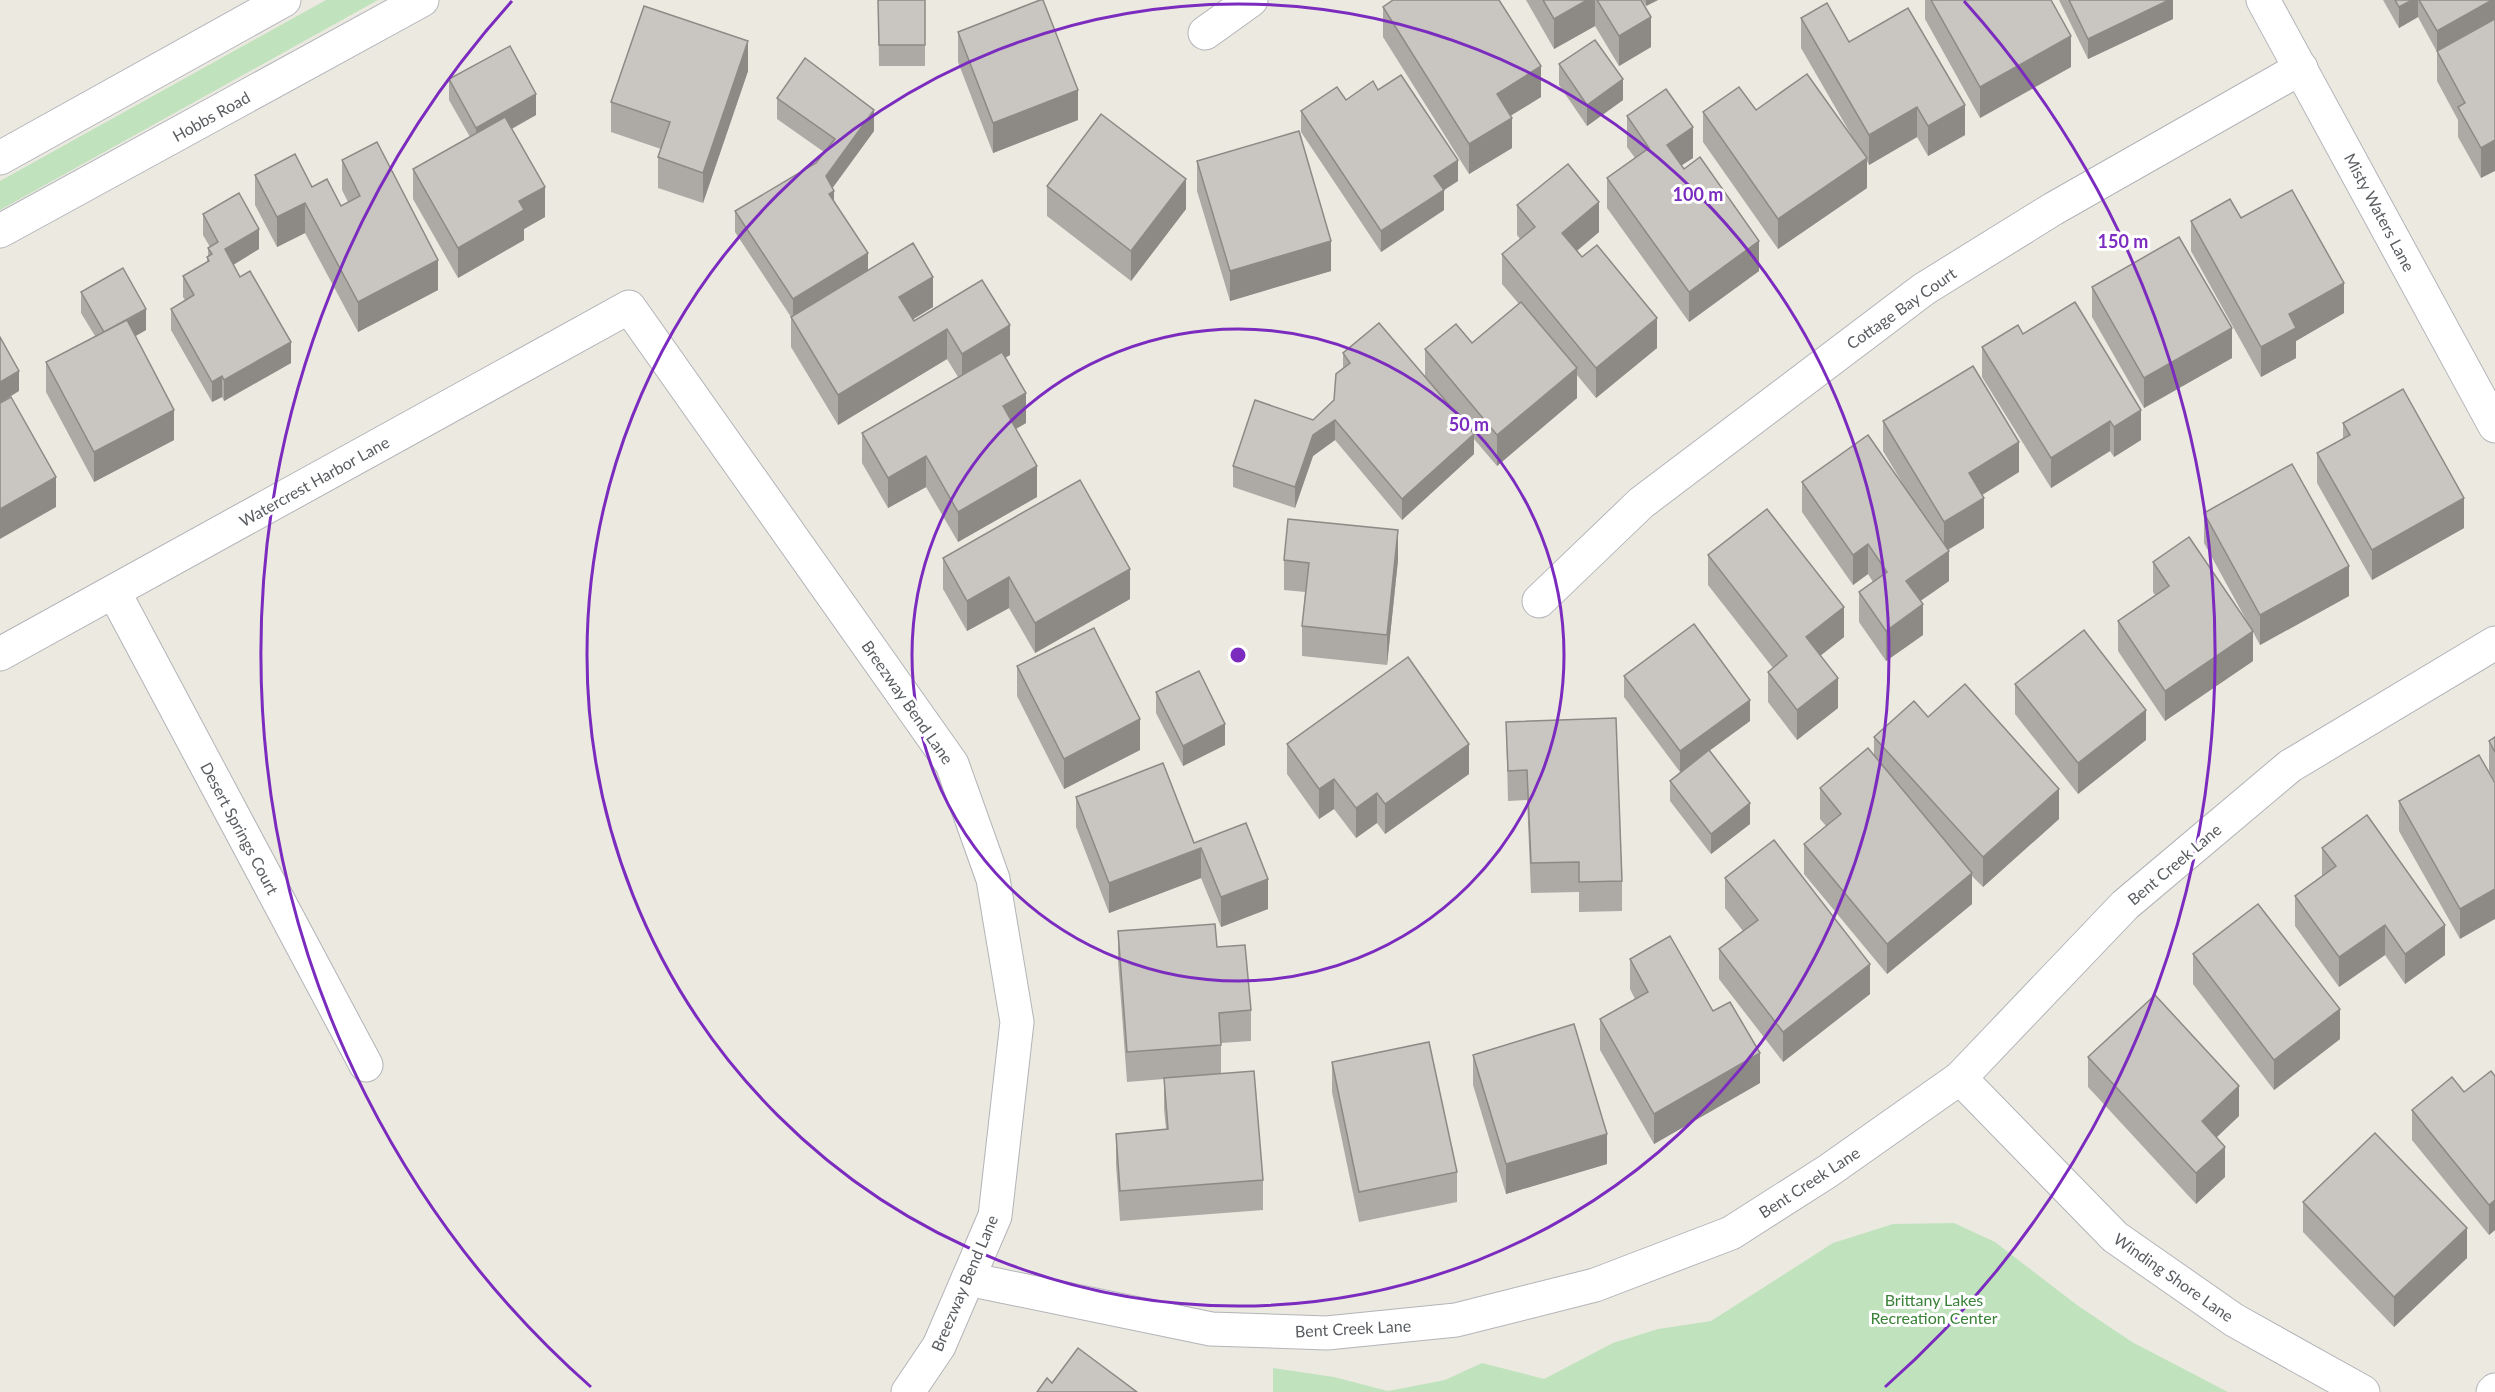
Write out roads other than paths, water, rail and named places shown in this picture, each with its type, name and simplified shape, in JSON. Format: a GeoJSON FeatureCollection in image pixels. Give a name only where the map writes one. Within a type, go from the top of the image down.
{"type":"FeatureCollection","features":[{"type":"Feature","properties":{"kind":"street"},"geometry":{"type":"LineString","coordinates":[[0,158],[284,0]]}},
{"type":"Feature","properties":{"kind":"street","name":"Hobbs Road"},"geometry":{"type":"LineString","coordinates":[[0,231],[422,0]]}},
{"type":"Feature","properties":{"kind":"street"},"geometry":{"type":"LineString","coordinates":[[1205,33],[1251,0]]}},
{"type":"Feature","properties":{"kind":"street","name":"Misty Waters Lane"},"geometry":{"type":"LineString","coordinates":[[2263,0],[2495,426]]}},
{"type":"Feature","properties":{"kind":"street","name":"Cottage Bay Court"},"geometry":{"type":"LineString","coordinates":[[1539,601],[1641,503],[1924,289],[2054,209],[2301,68]]}},
{"type":"Feature","properties":{"kind":"street","name":"Watercrest Harbor Lane"},"geometry":{"type":"LineString","coordinates":[[0,654],[628,307]]}},
{"type":"Feature","properties":{"kind":"street","name":"Breezway Bend Lane"},"geometry":{"type":"LineString","coordinates":[[628,307],[952,764],[993,879],[1017,1022],[995,1216],[939,1346],[908,1392]]}},
{"type":"Feature","properties":{"kind":"street","name":"Desert Springs Court"},"geometry":{"type":"LineString","coordinates":[[114,592],[366,1065]]}},
{"type":"Feature","properties":{"kind":"street","name":"Bent Creek Lane"},"geometry":{"type":"LineString","coordinates":[[968,1279],[1211,1329],[1327,1333],[1456,1320],[1595,1285],[1731,1233],[1828,1171],[1960,1078],[2125,905],[2290,766],[2495,644]]}},
{"type":"Feature","properties":{"kind":"street","name":"Winding Shore Lane"},"geometry":{"type":"LineString","coordinates":[[1960,1078],[2115,1237],[2234,1320],[2363,1392]]}},
{"type":"Feature","properties":{"kind":"park label","name":"Brittany Lakes Recreation Center"},"geometry":{"type":"Point","coordinates":[1934,1308]}}]}
